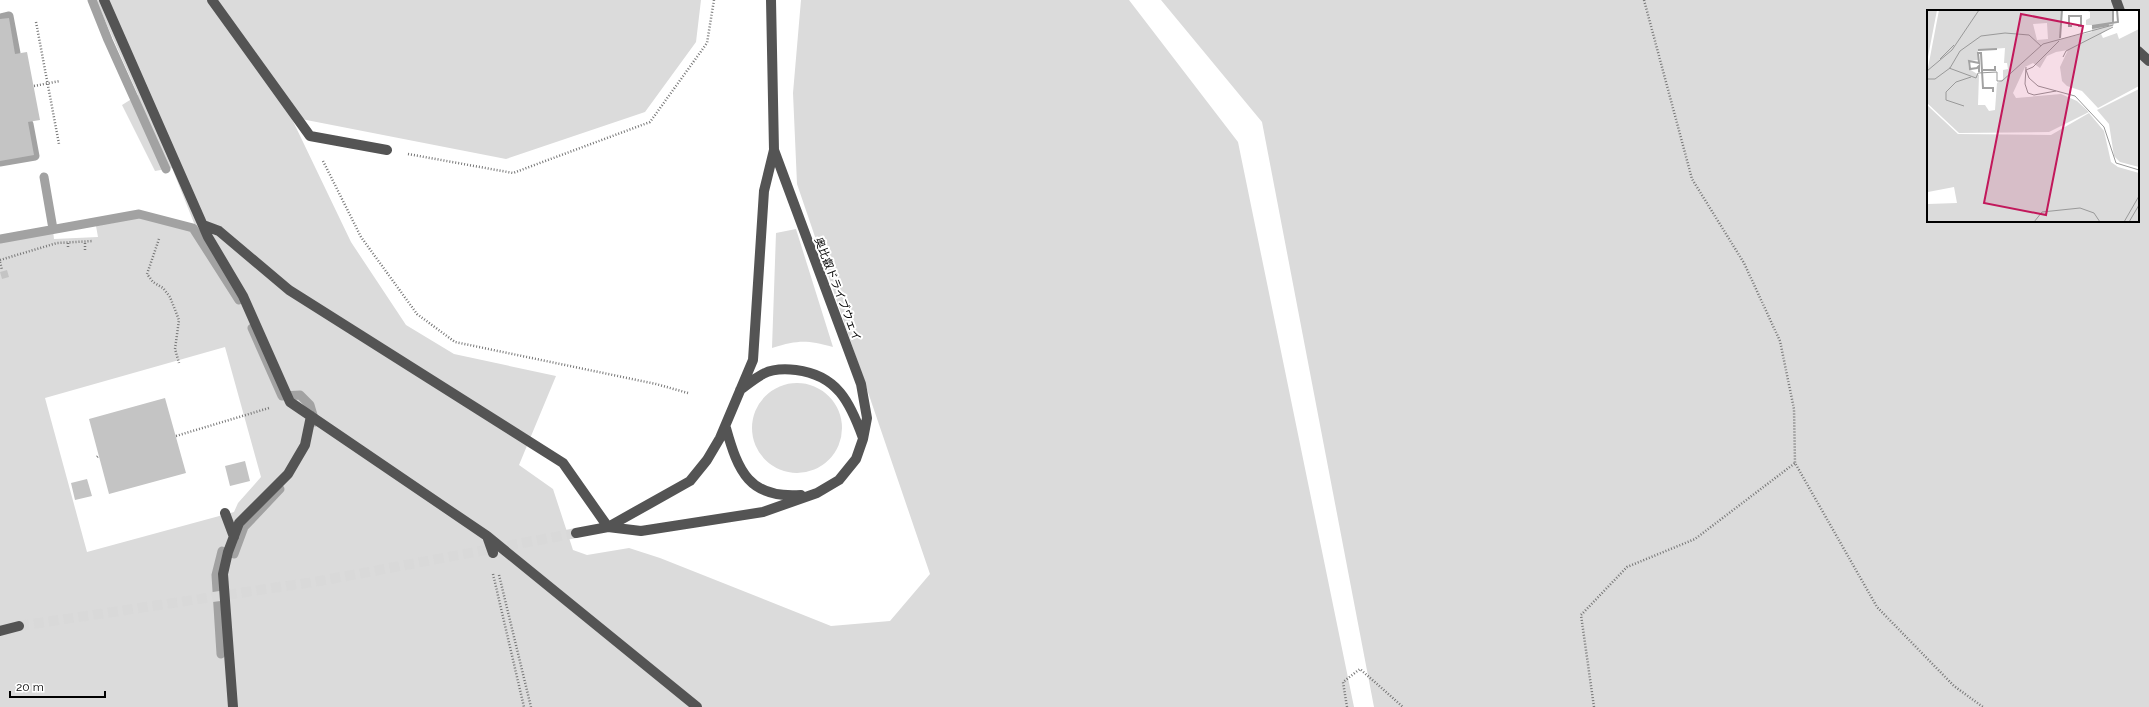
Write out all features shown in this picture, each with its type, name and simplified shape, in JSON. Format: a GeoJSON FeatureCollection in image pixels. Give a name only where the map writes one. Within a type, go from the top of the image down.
{"type":"FeatureCollection","features":[{"type":"Feature","properties":{"kind":"street"},"geometry":{"type":"LineString","coordinates":[[104,0],[208,238],[243,296],[290,402],[488,536],[697,707]]}},
{"type":"Feature","properties":{"kind":"street"},"geometry":{"type":"LineString","coordinates":[[212,0],[310,136],[387,150]]}},
{"type":"Feature","properties":{"kind":"street","name":"奥比叡ドライブウェイ"},"geometry":{"type":"LineString","coordinates":[[608,527],[690,481],[707,460],[726,428],[753,360],[764,191],[774,150],[771,0]]}},
{"type":"Feature","properties":{"kind":"street"},"geometry":{"type":"LineString","coordinates":[[2116,0],[2120,10]]}},
{"type":"Feature","properties":{"kind":"street"},"geometry":{"type":"LineString","coordinates":[[2139,52],[2149,60]]}},
{"type":"Feature","properties":{"kind":"street","name":"奥比叡ドライブウェイ"},"geometry":{"type":"LineString","coordinates":[[576,533],[608,527],[641,531],[763,512],[817,493],[839,480],[856,460],[863,439],[867,418],[861,384],[774,150]]}},
{"type":"Feature","properties":{"kind":"street"},"geometry":{"type":"LineString","coordinates":[[203,225],[219,232],[289,290],[563,463],[608,527]]}},
{"type":"Feature","properties":{"kind":"street"},"geometry":{"type":"LineString","coordinates":[[740,390],[763,373],[788,369],[813,372],[836,388],[853,409],[863,439]]}},
{"type":"Feature","properties":{"kind":"street"},"geometry":{"type":"LineString","coordinates":[[232,707],[223,574],[228,552],[239,524],[288,474],[305,445],[311,416]]}},
{"type":"Feature","properties":{"kind":"street","name":"奥比叡ドライブウェイ"},"geometry":{"type":"LineString","coordinates":[[726,428],[734,457],[751,483],[780,496],[817,493]]}},
{"type":"Feature","properties":{"kind":"street"},"geometry":{"type":"LineString","coordinates":[[225,513],[234,537]]}},
{"type":"Feature","properties":{"kind":"street"},"geometry":{"type":"LineString","coordinates":[[488,536],[494,553]]}},
{"type":"Feature","properties":{"kind":"street"},"geometry":{"type":"LineString","coordinates":[[0,631],[19,626]]}},
{"type":"Feature","properties":{"kind":"path"},"geometry":{"type":"LineString","coordinates":[[387,150],[513,173],[650,122],[707,43],[714,0]]}},
{"type":"Feature","properties":{"kind":"path"},"geometry":{"type":"LineString","coordinates":[[1644,0],[1692,179],[1744,263],[1780,341],[1794,409],[1794,463],[1877,608],[1954,686],[1983,707]]}},
{"type":"Feature","properties":{"kind":"path"},"geometry":{"type":"LineString","coordinates":[[36,22],[59,144]]}},
{"type":"Feature","properties":{"kind":"path"},"geometry":{"type":"LineString","coordinates":[[34,86],[60,81]]}},
{"type":"Feature","properties":{"kind":"path"},"geometry":{"type":"LineString","coordinates":[[310,136],[361,237],[417,314],[455,342],[656,384],[688,393]]}},
{"type":"Feature","properties":{"kind":"path"},"geometry":{"type":"LineString","coordinates":[[159,239],[147,274],[153,282],[163,288],[170,297],[179,320],[175,349],[179,363]]}},
{"type":"Feature","properties":{"kind":"path"},"geometry":{"type":"LineString","coordinates":[[2,270],[0,261],[57,243],[93,241]]}},
{"type":"Feature","properties":{"kind":"path"},"geometry":{"type":"LineString","coordinates":[[85,242],[85,250]]}},
{"type":"Feature","properties":{"kind":"path"},"geometry":{"type":"LineString","coordinates":[[68,243],[68,249]]}},
{"type":"Feature","properties":{"kind":"path"},"geometry":{"type":"LineString","coordinates":[[176,436],[290,402]]}},
{"type":"Feature","properties":{"kind":"path"},"geometry":{"type":"LineString","coordinates":[[1594,707],[1581,614],[1627,567],[1695,539],[1794,463]]}},
{"type":"Feature","properties":{"kind":"path"},"geometry":{"type":"LineString","coordinates":[[494,553],[530,707]]}},
{"type":"Feature","properties":{"kind":"path"},"geometry":{"type":"LineString","coordinates":[[491,569],[524,707]]}},
{"type":"Feature","properties":{"kind":"path"},"geometry":{"type":"LineString","coordinates":[[1347,707],[1343,682],[1360,668],[1403,707]]}},
{"type":"Feature","properties":{"kind":"shaded area"},"geometry":{"type":"Polygon","coordinates":[[[96,0],[701,0],[696,42],[645,112],[506,159],[291,117],[351,242],[406,325],[454,354],[556,376],[519,465],[553,489],[573,550],[587,555],[629,548],[660,558],[831,626],[890,621],[930,574],[797,184],[793,93],[801,0],[1129,0],[1238,142],[1354,707],[0,707],[0,241],[53,230],[54,239],[98,237],[96,226],[97,223],[139,215],[196,228],[172,168],[155,171],[122,105],[138,95],[96,0]],[[225,347],[45,398],[87,552],[234,512],[238,503],[261,477],[225,347]]]}},
{"type":"Feature","properties":{"kind":"shaded area"},"geometry":{"type":"Polygon","coordinates":[[[1161,0],[2149,0],[2149,707],[1374,707],[1262,122],[1161,0]]]}},
{"type":"Feature","properties":{"kind":"shaded area"},"geometry":{"type":"Polygon","coordinates":[[[796,229],[833,347],[809,342],[796,342],[772,348],[776,233],[796,229]]]}},
{"type":"Feature","properties":{"kind":"shaded area"},"geometry":{"type":"Polygon","coordinates":[[[797,383],[814,386],[829,396],[839,411],[842,428],[839,445],[829,460],[814,470],[797,473],[780,470],[765,460],[755,445],[752,428],[755,411],[765,396],[780,386],[797,383]]]}},
{"type":"Feature","properties":{"kind":"building"},"geometry":{"type":"Polygon","coordinates":[[[9,18],[15,54],[27,52],[40,120],[28,122],[34,155],[0,161],[0,19],[9,18]]]}},
{"type":"Feature","properties":{"kind":"building"},"geometry":{"type":"Polygon","coordinates":[[[7,270],[9,277],[2,279],[0,272],[7,270]]]}},
{"type":"Feature","properties":{"kind":"building"},"geometry":{"type":"Polygon","coordinates":[[[165,398],[186,473],[109,494],[89,419],[165,398]]]}},
{"type":"Feature","properties":{"kind":"building"},"geometry":{"type":"Polygon","coordinates":[[[245,461],[250,481],[230,486],[225,466],[245,461]]]}},
{"type":"Feature","properties":{"kind":"building"},"geometry":{"type":"Polygon","coordinates":[[[87,479],[92,496],[75,500],[71,483],[87,479]]]}},
{"type":"Feature","properties":{"kind":"waterway"},"geometry":{"type":"LineString","coordinates":[[92,0],[108,40],[166,169]]}},
{"type":"Feature","properties":{"kind":"waterway"},"geometry":{"type":"LineString","coordinates":[[0,18],[9,16],[16,53]]}},
{"type":"Feature","properties":{"kind":"waterway"},"geometry":{"type":"LineString","coordinates":[[0,162],[35,156],[29,124]]}},
{"type":"Feature","properties":{"kind":"waterway"},"geometry":{"type":"LineString","coordinates":[[44,177],[53,229]]}},
{"type":"Feature","properties":{"kind":"waterway"},"geometry":{"type":"LineString","coordinates":[[0,239],[139,214],[193,228],[239,300]]}},
{"type":"Feature","properties":{"kind":"waterway"},"geometry":{"type":"LineString","coordinates":[[252,328],[282,396],[300,395],[310,405],[315,422]]}},
{"type":"Feature","properties":{"kind":"waterway"},"geometry":{"type":"LineString","coordinates":[[221,654],[216,575],[222,551],[234,554],[244,527],[280,489]]}},
{"type":"Feature","properties":{"kind":"tunnel"},"geometry":{"type":"LineString","coordinates":[[19,626],[320,581],[576,533]]}}]}
